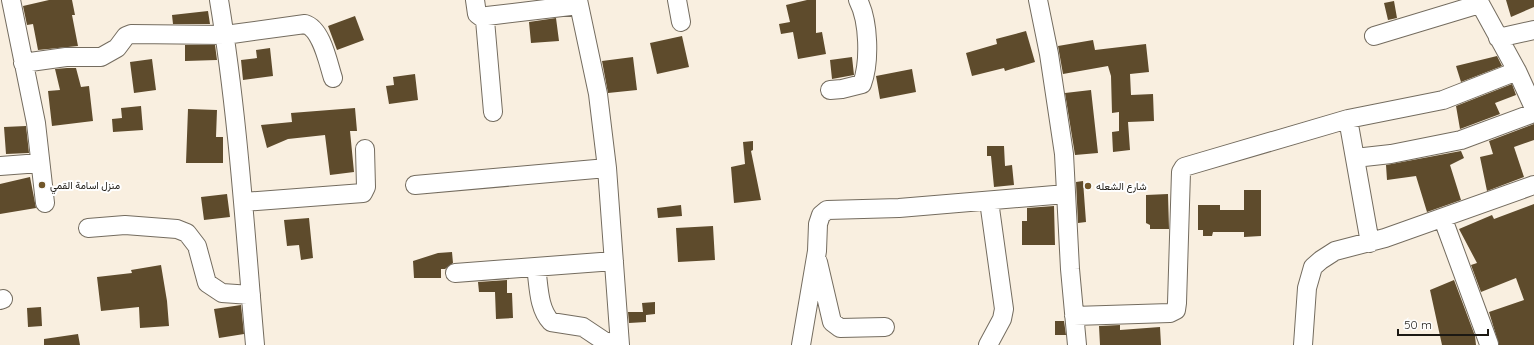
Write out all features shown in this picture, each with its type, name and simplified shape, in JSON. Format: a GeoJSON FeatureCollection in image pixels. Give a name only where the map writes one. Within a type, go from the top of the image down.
{"type":"FeatureCollection","features":[{"type":"Feature","properties":{"kind":"street"},"geometry":{"type":"LineString","coordinates":[[12,0],[23,63],[36,123],[45,203]]}},
{"type":"Feature","properties":{"kind":"street"},"geometry":{"type":"LineString","coordinates":[[219,0],[225,35],[243,202],[255,345]]}},
{"type":"Feature","properties":{"kind":"street"},"geometry":{"type":"LineString","coordinates":[[475,0],[477,14],[484,20],[494,112]]}},
{"type":"Feature","properties":{"kind":"street"},"geometry":{"type":"LineString","coordinates":[[677,0],[681,22]]}},
{"type":"Feature","properties":{"kind":"street"},"geometry":{"type":"LineString","coordinates":[[830,90],[842,89],[862,84],[867,69],[864,21],[862,7],[858,0]]}},
{"type":"Feature","properties":{"kind":"street"},"geometry":{"type":"LineString","coordinates":[[1038,0],[1055,88],[1064,154],[1077,345]]}},
{"type":"Feature","properties":{"kind":"street"},"geometry":{"type":"LineString","coordinates":[[1374,36],[1479,2],[1498,38],[1525,78],[1534,108]]}},
{"type":"Feature","properties":{"kind":"street"},"geometry":{"type":"LineString","coordinates":[[484,20],[487,16],[579,3],[598,94],[607,168],[620,345],[604,341],[583,327],[551,322],[545,315],[541,301],[536,267]]}},
{"type":"Feature","properties":{"kind":"street"},"geometry":{"type":"LineString","coordinates":[[23,63],[66,57],[101,56],[117,48],[126,36],[131,34],[225,35],[305,24],[308,25],[320,38],[333,78]]}},
{"type":"Feature","properties":{"kind":"street"},"geometry":{"type":"LineString","coordinates":[[1498,38],[1534,30]]}},
{"type":"Feature","properties":{"kind":"street"},"geometry":{"type":"LineString","coordinates":[[1074,316],[1170,313],[1176,310],[1181,172],[1184,168],[1348,119],[1443,100],[1525,78]]}},
{"type":"Feature","properties":{"kind":"street"},"geometry":{"type":"LineString","coordinates":[[1355,158],[1391,154],[1461,140],[1534,113]]}},
{"type":"Feature","properties":{"kind":"street"},"geometry":{"type":"LineString","coordinates":[[1348,119],[1370,243]]}},
{"type":"Feature","properties":{"kind":"street"},"geometry":{"type":"LineString","coordinates":[[243,202],[362,193],[366,188],[365,149]]}},
{"type":"Feature","properties":{"kind":"street"},"geometry":{"type":"LineString","coordinates":[[0,166],[40,163]]}},
{"type":"Feature","properties":{"kind":"street"},"geometry":{"type":"LineString","coordinates":[[415,185],[607,168]]}},
{"type":"Feature","properties":{"kind":"street"},"geometry":{"type":"LineString","coordinates":[[1303,345],[1307,288],[1313,268],[1321,260],[1335,251],[1370,243],[1442,219],[1534,185]]}},
{"type":"Feature","properties":{"kind":"street"},"geometry":{"type":"LineString","coordinates":[[801,345],[816,253],[818,224],[821,215],[827,210],[899,208],[1066,194]]}},
{"type":"Feature","properties":{"kind":"street"},"geometry":{"type":"LineString","coordinates":[[988,201],[1004,309],[1002,319],[988,345]]}},
{"type":"Feature","properties":{"kind":"street"},"geometry":{"type":"LineString","coordinates":[[1442,219],[1489,344]]}},
{"type":"Feature","properties":{"kind":"street"},"geometry":{"type":"LineString","coordinates":[[88,228],[125,225],[177,229],[187,234],[197,246],[207,283],[222,293],[251,295]]}},
{"type":"Feature","properties":{"kind":"street"},"geometry":{"type":"LineString","coordinates":[[816,253],[832,322],[840,328],[885,327]]}},
{"type":"Feature","properties":{"kind":"street"},"geometry":{"type":"LineString","coordinates":[[455,273],[614,262]]}},
{"type":"Feature","properties":{"kind":"building"},"geometry":{"type":"Polygon","coordinates":[[[49,0],[72,0],[75,15],[72,15],[78,46],[38,50],[33,24],[27,25],[23,6],[49,0]]]}},
{"type":"Feature","properties":{"kind":"building"},"geometry":{"type":"Polygon","coordinates":[[[807,0],[816,0],[816,33],[822,32],[826,54],[798,59],[793,32],[781,34],[779,24],[790,22],[786,5],[807,0]]]}},
{"type":"Feature","properties":{"kind":"building"},"geometry":{"type":"Polygon","coordinates":[[[1506,0],[1534,0],[1534,7],[1511,17],[1506,0]]]}},
{"type":"Feature","properties":{"kind":"building"},"geometry":{"type":"Polygon","coordinates":[[[1394,1],[1397,18],[1388,20],[1384,3],[1394,1]]]}},
{"type":"Feature","properties":{"kind":"building"},"geometry":{"type":"Polygon","coordinates":[[[208,11],[210,24],[173,24],[172,15],[208,11]]]}},
{"type":"Feature","properties":{"kind":"building"},"geometry":{"type":"Polygon","coordinates":[[[355,16],[364,40],[337,50],[328,26],[355,16]]]}},
{"type":"Feature","properties":{"kind":"building"},"geometry":{"type":"Polygon","coordinates":[[[556,18],[559,41],[531,43],[529,22],[556,18]]]}},
{"type":"Feature","properties":{"kind":"building"},"geometry":{"type":"Polygon","coordinates":[[[1026,31],[1035,62],[1005,71],[1004,68],[972,76],[966,53],[997,44],[996,39],[1026,31]]]}},
{"type":"Feature","properties":{"kind":"building"},"geometry":{"type":"Polygon","coordinates":[[[682,36],[689,67],[657,74],[650,43],[682,36]]]}},
{"type":"Feature","properties":{"kind":"building"},"geometry":{"type":"Polygon","coordinates":[[[1093,40],[1095,50],[1146,44],[1149,72],[1130,74],[1131,95],[1153,94],[1154,121],[1128,122],[1130,150],[1113,152],[1112,132],[1119,131],[1119,112],[1112,113],[1111,76],[1108,66],[1063,74],[1058,46],[1093,40]]]}},
{"type":"Feature","properties":{"kind":"building"},"geometry":{"type":"Polygon","coordinates":[[[185,45],[215,45],[217,60],[185,61],[185,45]]]}},
{"type":"Feature","properties":{"kind":"building"},"geometry":{"type":"Polygon","coordinates":[[[270,48],[273,76],[243,80],[241,60],[257,58],[256,50],[270,48]]]}},
{"type":"Feature","properties":{"kind":"building"},"geometry":{"type":"Polygon","coordinates":[[[1497,56],[1502,66],[1461,82],[1456,66],[1497,56]]]}},
{"type":"Feature","properties":{"kind":"building"},"geometry":{"type":"Polygon","coordinates":[[[633,57],[637,90],[608,93],[602,61],[633,57]]]}},
{"type":"Feature","properties":{"kind":"building"},"geometry":{"type":"Polygon","coordinates":[[[852,57],[854,75],[832,79],[830,60],[852,57]]]}},
{"type":"Feature","properties":{"kind":"building"},"geometry":{"type":"Polygon","coordinates":[[[152,59],[156,90],[134,93],[130,62],[152,59]]]}},
{"type":"Feature","properties":{"kind":"building"},"geometry":{"type":"Polygon","coordinates":[[[76,68],[81,87],[89,86],[93,121],[52,126],[48,91],[60,90],[55,69],[76,68]]]}},
{"type":"Feature","properties":{"kind":"building"},"geometry":{"type":"Polygon","coordinates":[[[912,69],[916,92],[880,99],[876,76],[912,69]]]}},
{"type":"Feature","properties":{"kind":"building"},"geometry":{"type":"Polygon","coordinates":[[[415,74],[418,100],[389,104],[386,86],[394,85],[393,77],[415,74]]]}},
{"type":"Feature","properties":{"kind":"building"},"geometry":{"type":"Polygon","coordinates":[[[1512,84],[1516,95],[1495,103],[1500,114],[1460,129],[1456,106],[1512,84]]]}},
{"type":"Feature","properties":{"kind":"building"},"geometry":{"type":"Polygon","coordinates":[[[1091,90],[1098,153],[1075,155],[1065,93],[1091,90]]]}},
{"type":"Feature","properties":{"kind":"building"},"geometry":{"type":"Polygon","coordinates":[[[141,106],[143,130],[113,132],[112,119],[122,118],[121,108],[141,106]]]}},
{"type":"Feature","properties":{"kind":"building"},"geometry":{"type":"Polygon","coordinates":[[[355,108],[357,131],[350,131],[354,172],[330,175],[325,135],[288,139],[267,148],[261,125],[292,122],[291,113],[355,108]]]}},
{"type":"Feature","properties":{"kind":"building"},"geometry":{"type":"Polygon","coordinates":[[[188,109],[217,110],[216,137],[223,137],[223,163],[186,163],[188,109]]]}},
{"type":"Feature","properties":{"kind":"building"},"geometry":{"type":"Polygon","coordinates":[[[1534,124],[1534,140],[1514,147],[1524,177],[1487,191],[1480,157],[1493,154],[1489,141],[1534,124]]]}},
{"type":"Feature","properties":{"kind":"building"},"geometry":{"type":"Polygon","coordinates":[[[26,126],[29,153],[6,154],[4,127],[26,126]]]}},
{"type":"Feature","properties":{"kind":"building"},"geometry":{"type":"Polygon","coordinates":[[[753,141],[753,150],[751,151],[761,200],[734,203],[731,167],[745,164],[743,142],[753,141]]]}},
{"type":"Feature","properties":{"kind":"building"},"geometry":{"type":"Polygon","coordinates":[[[987,146],[1004,146],[1005,166],[1012,165],[1014,185],[994,187],[991,156],[987,156],[987,146]]]}},
{"type":"Feature","properties":{"kind":"building"},"geometry":{"type":"Polygon","coordinates":[[[1461,151],[1464,158],[1450,165],[1461,200],[1427,212],[1416,176],[1387,180],[1386,165],[1461,151]]]}},
{"type":"Feature","properties":{"kind":"building"},"geometry":{"type":"Polygon","coordinates":[[[30,177],[36,208],[0,214],[0,184],[30,177]]]}},
{"type":"Feature","properties":{"kind":"building"},"geometry":{"type":"Polygon","coordinates":[[[1083,181],[1086,222],[1078,223],[1076,182],[1083,181]]]}},
{"type":"Feature","properties":{"kind":"building"},"geometry":{"type":"Polygon","coordinates":[[[1244,190],[1261,190],[1261,236],[1244,237],[1244,232],[1213,232],[1212,236],[1203,236],[1203,230],[1198,230],[1198,205],[1220,205],[1220,210],[1244,210],[1244,190]]]}},
{"type":"Feature","properties":{"kind":"building"},"geometry":{"type":"Polygon","coordinates":[[[227,194],[230,217],[204,220],[201,197],[227,194]]]}},
{"type":"Feature","properties":{"kind":"building"},"geometry":{"type":"Polygon","coordinates":[[[1168,194],[1169,229],[1150,229],[1150,225],[1146,223],[1146,195],[1168,194]]]}},
{"type":"Feature","properties":{"kind":"building"},"geometry":{"type":"Polygon","coordinates":[[[1534,204],[1534,345],[1499,345],[1489,312],[1524,300],[1516,278],[1481,292],[1471,265],[1477,263],[1459,229],[1492,215],[1494,219],[1534,204]]]}},
{"type":"Feature","properties":{"kind":"building"},"geometry":{"type":"Polygon","coordinates":[[[681,205],[682,216],[658,218],[657,208],[681,205]]]}},
{"type":"Feature","properties":{"kind":"building"},"geometry":{"type":"Polygon","coordinates":[[[1054,206],[1055,245],[1022,245],[1022,221],[1027,221],[1027,208],[1054,206]]]}},
{"type":"Feature","properties":{"kind":"building"},"geometry":{"type":"Polygon","coordinates":[[[309,218],[313,258],[301,260],[299,245],[287,246],[284,220],[309,218]]]}},
{"type":"Feature","properties":{"kind":"building"},"geometry":{"type":"Polygon","coordinates":[[[713,226],[715,260],[678,262],[676,228],[713,226]]]}},
{"type":"Feature","properties":{"kind":"building"},"geometry":{"type":"Polygon","coordinates":[[[452,252],[453,263],[445,269],[441,269],[441,278],[414,278],[413,261],[438,253],[452,252]]]}},
{"type":"Feature","properties":{"kind":"building"},"geometry":{"type":"Polygon","coordinates":[[[161,265],[167,301],[169,326],[140,328],[139,307],[101,311],[97,277],[132,273],[131,270],[161,265]]]}},
{"type":"Feature","properties":{"kind":"building"},"geometry":{"type":"Polygon","coordinates":[[[507,280],[507,293],[512,293],[513,318],[496,319],[495,292],[479,292],[478,282],[507,280]]]}},
{"type":"Feature","properties":{"kind":"building"},"geometry":{"type":"Polygon","coordinates":[[[1454,280],[1475,336],[1476,345],[1442,345],[1430,290],[1454,280]]]}},
{"type":"Feature","properties":{"kind":"building"},"geometry":{"type":"Polygon","coordinates":[[[655,302],[655,314],[646,315],[646,322],[629,323],[628,312],[643,312],[642,303],[655,302]]]}},
{"type":"Feature","properties":{"kind":"building"},"geometry":{"type":"Polygon","coordinates":[[[241,305],[244,334],[219,338],[214,309],[241,305]]]}},
{"type":"Feature","properties":{"kind":"building"},"geometry":{"type":"Polygon","coordinates":[[[41,307],[42,326],[28,327],[27,308],[41,307]]]}},
{"type":"Feature","properties":{"kind":"building"},"geometry":{"type":"Polygon","coordinates":[[[1055,321],[1064,321],[1066,335],[1055,335],[1055,321]]]}},
{"type":"Feature","properties":{"kind":"building"},"geometry":{"type":"Polygon","coordinates":[[[1120,325],[1120,330],[1160,327],[1161,345],[1100,345],[1099,326],[1120,325]]]}},
{"type":"Feature","properties":{"kind":"building"},"geometry":{"type":"Polygon","coordinates":[[[78,334],[80,345],[44,345],[44,339],[78,334]]]}},
{"type":"Feature","properties":{"kind":"place","name":"منزل اسامة القمي"},"geometry":{"type":"Point","coordinates":[42,185]}},
{"type":"Feature","properties":{"kind":"place","name":"شارع الشعله"},"geometry":{"type":"Point","coordinates":[1088,186]}}]}
